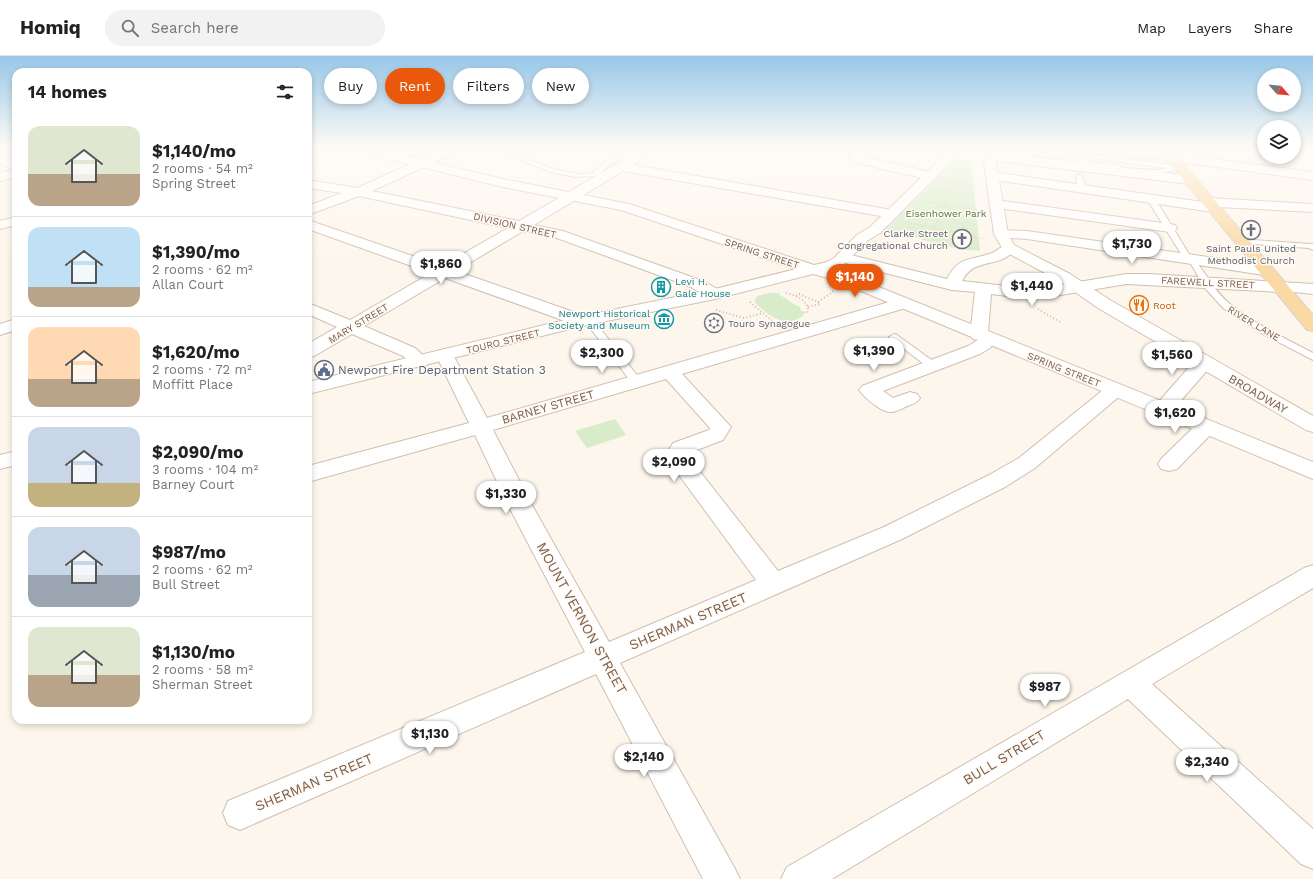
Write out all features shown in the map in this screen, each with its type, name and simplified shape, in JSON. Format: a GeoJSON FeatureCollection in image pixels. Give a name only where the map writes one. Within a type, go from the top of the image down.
{"type":"FeatureCollection","features":[{"type":"Feature","properties":{"kind":"main road"},"geometry":{"type":"LineString","coordinates":[[1195,185],[1264,270],[1281,287],[1313,326]]}},
{"type":"Feature","properties":{"kind":"street","name":"DIVISION STREET"},"geometry":{"type":"LineString","coordinates":[[317,185],[357,192],[558,234],[697,284],[715,302]]}},
{"type":"Feature","properties":{"kind":"street"},"geometry":{"type":"LineString","coordinates":[[312,209],[373,185]]}},
{"type":"Feature","properties":{"kind":"street","name":"SPRING STREET"},"geometry":{"type":"LineString","coordinates":[[515,185],[624,208],[814,270],[838,276],[1313,471]]}},
{"type":"Feature","properties":{"kind":"street","name":"MARY STREET"},"geometry":{"type":"LineString","coordinates":[[312,350],[571,197],[587,185]]}},
{"type":"Feature","properties":{"kind":"street"},"geometry":{"type":"LineString","coordinates":[[746,185],[896,217]]}},
{"type":"Feature","properties":{"kind":"street","name":"TOURO STREET"},"geometry":{"type":"LineString","coordinates":[[312,387],[586,321],[715,302],[834,264],[843,258],[860,241],[896,217],[928,185]]}},
{"type":"Feature","properties":{"kind":"street"},"geometry":{"type":"LineString","coordinates":[[952,285],[955,276],[961,268],[969,262],[995,256],[1010,248],[1001,234],[993,185]]}},
{"type":"Feature","properties":{"kind":"street"},"geometry":{"type":"LineString","coordinates":[[1108,185],[1151,199],[1211,205],[1313,208]]}},
{"type":"Feature","properties":{"kind":"street"},"geometry":{"type":"LineString","coordinates":[[996,204],[1170,228]]}},
{"type":"Feature","properties":{"kind":"street"},"geometry":{"type":"LineString","coordinates":[[0,225],[12,222]]}},
{"type":"Feature","properties":{"kind":"street"},"geometry":{"type":"LineString","coordinates":[[312,225],[586,321]]}},
{"type":"Feature","properties":{"kind":"street"},"geometry":{"type":"LineString","coordinates":[[1001,234],[1021,235],[1264,270]]}},
{"type":"Feature","properties":{"kind":"street","name":"BROADWAY"},"geometry":{"type":"LineString","coordinates":[[1010,248],[1064,277],[1104,304],[1313,425]]}},
{"type":"Feature","properties":{"kind":"street","name":"FAREWELL STREET"},"geometry":{"type":"LineString","coordinates":[[843,258],[952,285],[1024,293],[1043,293],[1080,288],[1126,279],[1206,282],[1313,289]]}},
{"type":"Feature","properties":{"kind":"street"},"geometry":{"type":"LineString","coordinates":[[910,398],[891,406],[869,390],[978,348],[984,344],[983,289]]}},
{"type":"Feature","properties":{"kind":"street","name":"BARNEY STREET"},"geometry":{"type":"LineString","coordinates":[[312,473],[480,427],[903,303]]}},
{"type":"Feature","properties":{"kind":"street"},"geometry":{"type":"LineString","coordinates":[[312,310],[409,352],[420,361]]}},
{"type":"Feature","properties":{"kind":"street"},"geometry":{"type":"LineString","coordinates":[[0,330],[12,326]]}},
{"type":"Feature","properties":{"kind":"street","name":"MOUNT VERNON STREET"},"geometry":{"type":"LineString","coordinates":[[445,355],[520,506],[722,879]]}},
{"type":"Feature","properties":{"kind":"street"},"geometry":{"type":"LineString","coordinates":[[1163,409],[1204,362]]}},
{"type":"Feature","properties":{"kind":"street"},"geometry":{"type":"LineString","coordinates":[[669,371],[721,427],[716,435],[681,448],[676,456],[773,584]]}},
{"type":"Feature","properties":{"kind":"street","name":"SHERMAN STREET"},"geometry":{"type":"LineString","coordinates":[[240,813],[893,533],[998,481],[1032,459],[1115,390]]}},
{"type":"Feature","properties":{"kind":"street"},"geometry":{"type":"LineString","coordinates":[[1169,464],[1206,427]]}},
{"type":"Feature","properties":{"kind":"street"},"geometry":{"type":"LineString","coordinates":[[0,462],[12,459]]}},
{"type":"Feature","properties":{"kind":"street","name":"BULL STREET"},"geometry":{"type":"LineString","coordinates":[[799,879],[1313,575]]}},
{"type":"Feature","properties":{"kind":"street"},"geometry":{"type":"LineString","coordinates":[[1130,682],[1313,852]]}},
{"type":"Feature","properties":{"kind":"lane","name":"RIVER LANE"},"geometry":{"type":"LineString","coordinates":[[1151,199],[1186,256],[1190,259],[1206,282],[1226,306],[1266,332],[1313,357]]}},
{"type":"Feature","properties":{"kind":"lane"},"geometry":{"type":"LineString","coordinates":[[1244,245],[1311,246],[1313,248]]}},
{"type":"Feature","properties":{"kind":"lane"},"geometry":{"type":"LineString","coordinates":[[1244,245],[1313,255]]}},
{"type":"Feature","properties":{"kind":"lane"},"geometry":{"type":"LineString","coordinates":[[586,321],[636,381]]}},
{"type":"Feature","properties":{"kind":"lane"},"geometry":{"type":"LineString","coordinates":[[894,337],[932,366]]}},
{"type":"Feature","properties":{"kind":"path"},"geometry":{"type":"LineString","coordinates":[[945,205],[953,185]]}},
{"type":"Feature","properties":{"kind":"path"},"geometry":{"type":"LineString","coordinates":[[968,185],[978,187]]}},
{"type":"Feature","properties":{"kind":"path"},"geometry":{"type":"LineString","coordinates":[[925,201],[980,210]]}},
{"type":"Feature","properties":{"kind":"path"},"geometry":{"type":"LineString","coordinates":[[935,211],[935,206],[945,205],[954,210],[948,214]]}},
{"type":"Feature","properties":{"kind":"path"},"geometry":{"type":"LineString","coordinates":[[912,216],[935,211],[948,214],[978,238]]}},
{"type":"Feature","properties":{"kind":"path"},"geometry":{"type":"LineString","coordinates":[[924,240],[927,234],[934,228],[941,213]]}},
{"type":"Feature","properties":{"kind":"path"},"geometry":{"type":"LineString","coordinates":[[896,217],[934,228],[983,239]]}},
{"type":"Feature","properties":{"kind":"path"},"geometry":{"type":"LineString","coordinates":[[808,307],[820,304],[818,302],[837,289]]}},
{"type":"Feature","properties":{"kind":"path"},"geometry":{"type":"LineString","coordinates":[[782,292],[796,296],[805,302],[808,307],[807,315],[803,318]]}},
{"type":"Feature","properties":{"kind":"path"},"geometry":{"type":"LineString","coordinates":[[796,296],[799,294],[818,302]]}},
{"type":"Feature","properties":{"kind":"path"},"geometry":{"type":"LineString","coordinates":[[745,298],[780,327]]}},
{"type":"Feature","properties":{"kind":"path"},"geometry":{"type":"LineString","coordinates":[[715,302],[744,318],[763,312]]}},
{"type":"Feature","properties":{"kind":"path"},"geometry":{"type":"LineString","coordinates":[[1046,314],[1060,322]]}},
{"type":"Feature","properties":{"kind":"green space","name":"Eisenhower Park"},"geometry":{"type":"Polygon","coordinates":[[[930,185],[973,185],[980,251],[958,249],[886,229],[930,185]]]}},
{"type":"Feature","properties":{"kind":"green space"},"geometry":{"type":"Polygon","coordinates":[[[769,293],[780,293],[779,295],[800,307],[801,311],[806,312],[800,318],[795,320],[784,321],[774,318],[756,304],[755,300],[757,296],[769,293]]]}},
{"type":"Feature","properties":{"kind":"green space"},"geometry":{"type":"Polygon","coordinates":[[[615,419],[626,435],[587,448],[575,431],[615,419]]]}},
{"type":"Feature","properties":{"kind":"place","name":"Saint Pauls United Methodist Church"},"geometry":{"type":"Point","coordinates":[1251,230]}},
{"type":"Feature","properties":{"kind":"place","name":"Clarke Street Congregational Church"},"geometry":{"type":"Point","coordinates":[962,239]}},
{"type":"Feature","properties":{"kind":"place","name":"Levi H. Gale House"},"geometry":{"type":"Point","coordinates":[661,287]}},
{"type":"Feature","properties":{"kind":"place","name":"Root"},"geometry":{"type":"Point","coordinates":[1139,305]}},
{"type":"Feature","properties":{"kind":"place","name":"Newport Historical Society and Museum"},"geometry":{"type":"Point","coordinates":[664,319]}},
{"type":"Feature","properties":{"kind":"place","name":"Touro Synagogue"},"geometry":{"type":"Point","coordinates":[714,323]}},
{"type":"Feature","properties":{"kind":"place","name":"Newport Fire Department Station 3"},"geometry":{"type":"Point","coordinates":[324,370]}}]}
